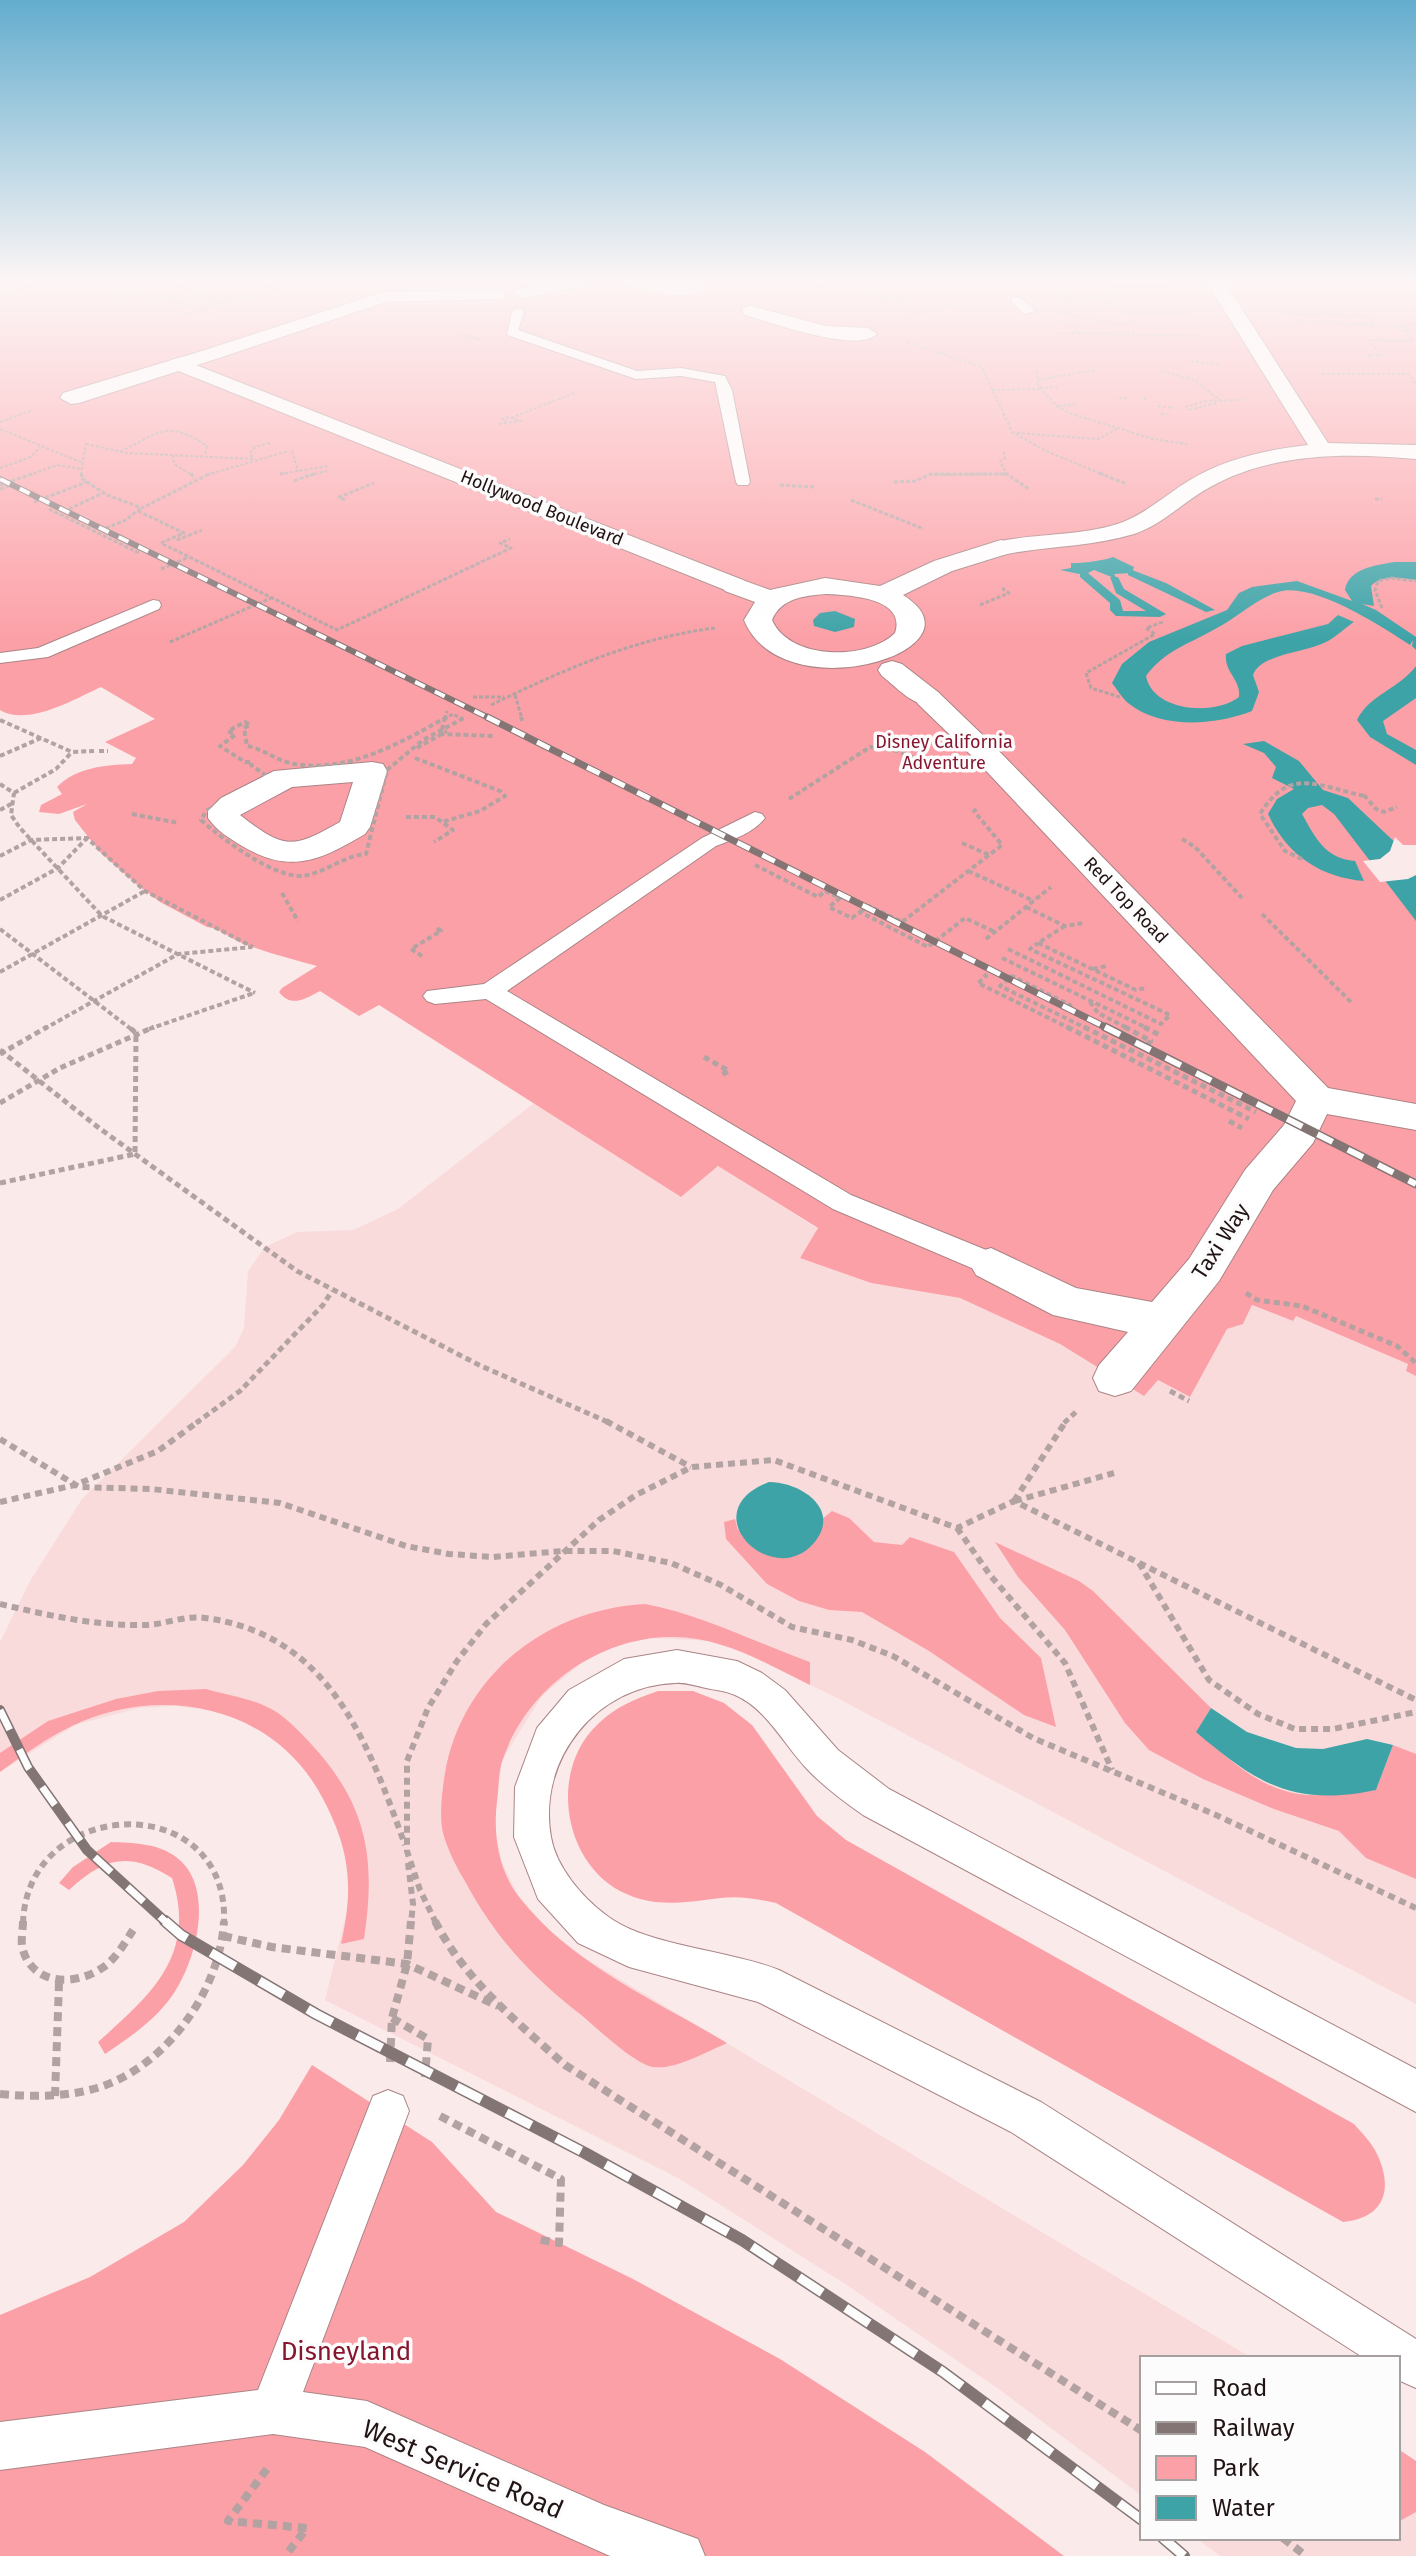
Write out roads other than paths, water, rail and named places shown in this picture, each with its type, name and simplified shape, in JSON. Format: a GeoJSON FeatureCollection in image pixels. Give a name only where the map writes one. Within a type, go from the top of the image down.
{"type":"FeatureCollection","features":[{"type":"Feature","properties":{"kind":"street","name":"Hollywood Boulevard"},"geometry":{"type":"LineString","coordinates":[[269,400],[772,600]]}},
{"type":"Feature","properties":{"kind":"street"},"geometry":{"type":"LineString","coordinates":[[1291,400],[1322,450]]}},
{"type":"Feature","properties":{"kind":"street"},"geometry":{"type":"LineString","coordinates":[[882,595],[943,566],[1001,548],[1132,527],[1219,474],[1272,458],[1322,450],[1416,452]]}},
{"type":"Feature","properties":{"kind":"street"},"geometry":{"type":"LineString","coordinates":[[851,587],[882,595],[908,615],[911,628],[908,635],[883,652],[856,658],[806,656],[774,644],[762,632],[758,620],[763,607],[772,600],[799,589],[851,587]]}},
{"type":"Feature","properties":{"kind":"street"},"geometry":{"type":"LineString","coordinates":[[892,670],[930,700]]}},
{"type":"Feature","properties":{"kind":"street","name":"Red Top Road"},"geometry":{"type":"LineString","coordinates":[[930,700],[1316,1099]]}},
{"type":"Feature","properties":{"kind":"street"},"geometry":{"type":"LineString","coordinates":[[1316,1099],[1416,1117]]}},
{"type":"Feature","properties":{"kind":"street","name":"Taxi Way"},"geometry":{"type":"LineString","coordinates":[[1100,1391],[1204,1270],[1259,1180],[1299,1133],[1316,1099]]}},
{"type":"Feature","properties":{"kind":"street"},"geometry":{"type":"LineString","coordinates":[[991,1264],[1068,1303],[1161,1321]]}},
{"type":"Feature","properties":{"kind":"lane"},"geometry":{"type":"LineString","coordinates":[[727,400],[743,482]]}},
{"type":"Feature","properties":{"kind":"lane"},"geometry":{"type":"LineString","coordinates":[[0,658],[42,653],[153,605]]}},
{"type":"Feature","properties":{"kind":"lane"},"geometry":{"type":"LineString","coordinates":[[435,996],[490,991],[709,842],[736,831],[755,818]]}},
{"type":"Feature","properties":{"kind":"lane"},"geometry":{"type":"LineString","coordinates":[[490,991],[842,1202],[991,1264]]}},
{"type":"Feature","properties":{"kind":"lane"},"geometry":{"type":"LineString","coordinates":[[1416,2091],[876,1802],[846,1782],[818,1755],[779,1707],[740,1679],[696,1665],[649,1666],[604,1683],[568,1712],[539,1760],[530,1809],[539,1860],[564,1905],[595,1931],[643,1952],[728,1971],[765,1984],[1026,2117],[1416,2365]]}},
{"type":"Feature","properties":{"kind":"lane"},"geometry":{"type":"LineString","coordinates":[[290,2413],[406,2102]]}},
{"type":"Feature","properties":{"kind":"lane","name":"West Service Road"},"geometry":{"type":"LineString","coordinates":[[0,2446],[290,2413],[367,2424],[599,2528],[681,2556]]}},
{"type":"Feature","properties":{"kind":"water"},"geometry":{"type":"Polygon","coordinates":[[[1113,557],[1134,567],[1132,573],[1114,574],[1117,579],[1094,570],[1084,575],[1060,570],[1071,568],[1071,563],[1113,557]]]}},
{"type":"Feature","properties":{"kind":"water"},"geometry":{"type":"Polygon","coordinates":[[[1395,562],[1416,562],[1416,580],[1392,578],[1375,582],[1371,586],[1374,606],[1362,604],[1416,637],[1416,650],[1412,646],[1413,640],[1410,645],[1346,607],[1292,590],[1262,599],[1223,625],[1169,654],[1146,676],[1151,688],[1172,703],[1186,707],[1215,707],[1239,697],[1238,685],[1227,666],[1226,654],[1242,646],[1328,624],[1338,615],[1354,622],[1328,641],[1275,658],[1258,668],[1253,675],[1259,692],[1252,711],[1206,722],[1156,718],[1126,701],[1112,683],[1122,664],[1149,642],[1227,610],[1239,593],[1252,587],[1297,581],[1352,601],[1345,590],[1351,577],[1364,569],[1395,562]]]}},
{"type":"Feature","properties":{"kind":"water"},"geometry":{"type":"Polygon","coordinates":[[[835,611],[855,619],[854,627],[835,632],[814,626],[813,620],[820,613],[835,611]]]}},
{"type":"Feature","properties":{"kind":"water"},"geometry":{"type":"Polygon","coordinates":[[[1416,666],[1416,698],[1383,721],[1387,734],[1416,750],[1416,765],[1370,737],[1357,720],[1369,704],[1416,666]]]}},
{"type":"Feature","properties":{"kind":"water"},"geometry":{"type":"Polygon","coordinates":[[[1264,741],[1299,761],[1323,790],[1348,798],[1402,849],[1416,849],[1416,921],[1334,814],[1322,805],[1308,808],[1302,814],[1322,846],[1336,856],[1355,861],[1364,881],[1319,869],[1285,841],[1268,814],[1277,799],[1294,789],[1272,778],[1276,767],[1264,753],[1243,744],[1264,741]]]}},
{"type":"Feature","properties":{"kind":"water"},"geometry":{"type":"Polygon","coordinates":[[[769,1482],[794,1487],[814,1500],[821,1509],[821,1532],[813,1544],[796,1556],[778,1558],[760,1553],[746,1542],[738,1527],[737,1511],[747,1495],[769,1482]]]}},
{"type":"Feature","properties":{"kind":"water"},"geometry":{"type":"Polygon","coordinates":[[[1211,1708],[1247,1732],[1296,1748],[1323,1749],[1367,1739],[1393,1745],[1376,1790],[1347,1795],[1299,1793],[1258,1778],[1196,1732],[1211,1708]]]}},
{"type":"Feature","properties":{"kind":"waterway"},"geometry":{"type":"LineString","coordinates":[[1132,573],[1210,610]]}},
{"type":"Feature","properties":{"kind":"waterway"},"geometry":{"type":"LineString","coordinates":[[1084,575],[1116,602],[1115,610],[1120,614],[1160,614]]}},
{"type":"Feature","properties":{"kind":"waterway"},"geometry":{"type":"LineString","coordinates":[[1114,579],[1120,591],[1158,613]]}},
{"type":"Feature","properties":{"kind":"railway"},"geometry":{"type":"LineString","coordinates":[[0,479],[490,719]]}},
{"type":"Feature","properties":{"kind":"railway"},"geometry":{"type":"LineString","coordinates":[[490,719],[1109,1029]]}},
{"type":"Feature","properties":{"kind":"railway"},"geometry":{"type":"LineString","coordinates":[[1105,1027],[1416,1184]]}},
{"type":"Feature","properties":{"kind":"railway"},"geometry":{"type":"LineString","coordinates":[[0,1710],[28,1767],[87,1850],[167,1923]]}},
{"type":"Feature","properties":{"kind":"railway"},"geometry":{"type":"LineString","coordinates":[[165,1921],[181,1935],[316,2014],[585,2153],[742,2240],[943,2372],[1140,2519]]}},
{"type":"Feature","properties":{"kind":"railway"},"geometry":{"type":"LineString","coordinates":[[1165,2540],[1184,2556]]}},
{"type":"Feature","properties":{"kind":"park label","name":"Disney California Adventure"},"geometry":{"type":"Point","coordinates":[944,752]}},
{"type":"Feature","properties":{"kind":"park label","name":"Disneyland"},"geometry":{"type":"Point","coordinates":[346,2351]}}]}
